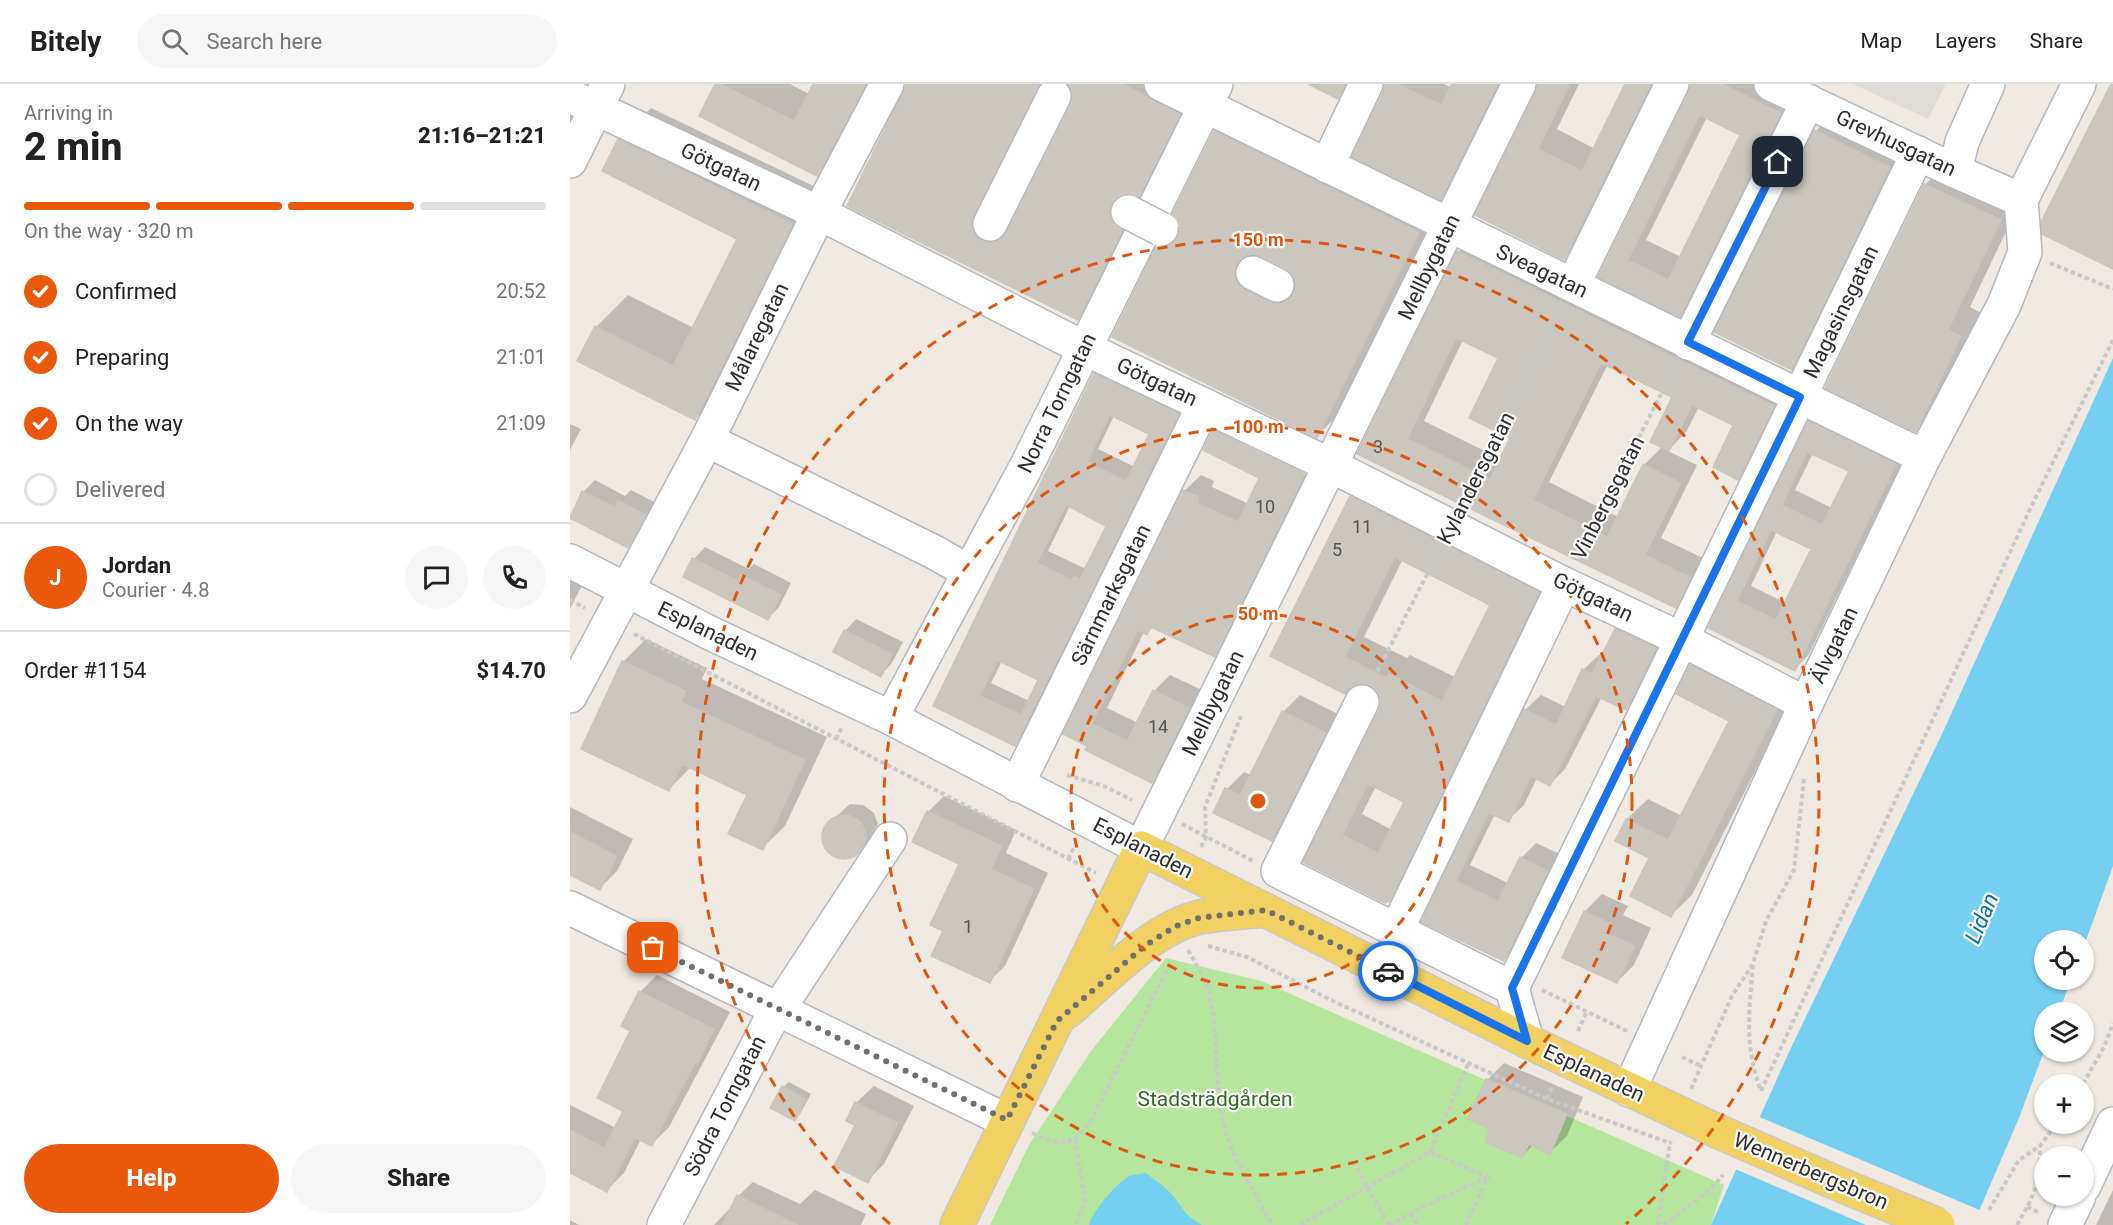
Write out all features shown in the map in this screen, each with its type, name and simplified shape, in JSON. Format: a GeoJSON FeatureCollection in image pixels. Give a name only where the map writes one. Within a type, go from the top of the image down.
{"type":"FeatureCollection","features":[{"type":"Feature","properties":{"kind":"main road","name":"Esplanaden"},"geometry":{"type":"LineString","coordinates":[[1142,848],[1629,1090],[1675,1128],[1717,1131]]}},
{"type":"Feature","properties":{"kind":"main road","name":"Mellbygatan"},"geometry":{"type":"LineString","coordinates":[[957,1225],[1142,848]]}},
{"type":"Feature","properties":{"kind":"main road"},"geometry":{"type":"LineString","coordinates":[[1057,1021],[1146,945],[1176,926],[1199,918],[1266,910]]}},
{"type":"Feature","properties":{"kind":"main road","name":"Wennerbergsbron"},"geometry":{"type":"LineString","coordinates":[[1717,1131],[1938,1225]]}},
{"type":"Feature","properties":{"kind":"street","name":"Målaregatan"},"geometry":{"type":"LineString","coordinates":[[570,696],[707,440],[819,213],[887,84]]}},
{"type":"Feature","properties":{"kind":"street","name":"Sveagatan"},"geometry":{"type":"LineString","coordinates":[[1161,84],[1211,95],[1327,166],[1924,458]]}},
{"type":"Feature","properties":{"kind":"street"},"geometry":{"type":"LineString","coordinates":[[1327,166],[1366,84]]}},
{"type":"Feature","properties":{"kind":"street","name":"Mellbygatan"},"geometry":{"type":"LineString","coordinates":[[1142,848],[1519,84]]}},
{"type":"Feature","properties":{"kind":"street"},"geometry":{"type":"LineString","coordinates":[[1573,285],[1672,84]]}},
{"type":"Feature","properties":{"kind":"street","name":"Grevhusgatan"},"geometry":{"type":"LineString","coordinates":[[1771,84],[2021,200]]}},
{"type":"Feature","properties":{"kind":"street"},"geometry":{"type":"LineString","coordinates":[[1955,171],[1962,142],[1988,84]]}},
{"type":"Feature","properties":{"kind":"street"},"geometry":{"type":"LineString","coordinates":[[2021,200],[2079,84]]}},
{"type":"Feature","properties":{"kind":"street","name":"Norra Torngatan"},"geometry":{"type":"LineString","coordinates":[[891,718],[1027,465],[1211,95]]}},
{"type":"Feature","properties":{"kind":"street","name":"Götgatan"},"geometry":{"type":"LineString","coordinates":[[591,96],[1084,348],[1330,465],[1564,584],[1683,640],[1806,704]]}},
{"type":"Feature","properties":{"kind":"street"},"geometry":{"type":"LineString","coordinates":[[570,160],[591,96]]}},
{"type":"Feature","properties":{"kind":"street"},"geometry":{"type":"LineString","coordinates":[[990,224],[1054,96]]}},
{"type":"Feature","properties":{"kind":"street"},"geometry":{"type":"LineString","coordinates":[[1688,342],[1808,101]]}},
{"type":"Feature","properties":{"kind":"street","name":"Magasinsgatan"},"geometry":{"type":"LineString","coordinates":[[1515,983],[1918,153]]}},
{"type":"Feature","properties":{"kind":"street","name":"Älvgatan"},"geometry":{"type":"LineString","coordinates":[[1629,1090],[1806,704],[1924,458],[2004,305],[2025,252],[2021,200]]}},
{"type":"Feature","properties":{"kind":"street"},"geometry":{"type":"LineString","coordinates":[[1128,212],[1161,229]]}},
{"type":"Feature","properties":{"kind":"street","name":"Särnmarksgatan"},"geometry":{"type":"LineString","coordinates":[[1017,785],[1204,405]]}},
{"type":"Feature","properties":{"kind":"street"},"geometry":{"type":"LineString","coordinates":[[707,440],[934,552],[969,572]]}},
{"type":"Feature","properties":{"kind":"street","name":"Esplanaden"},"geometry":{"type":"LineString","coordinates":[[570,561],[710,633],[891,718],[1142,848]]}},
{"type":"Feature","properties":{"kind":"street","name":"Vinbergsgatan"},"geometry":{"type":"LineString","coordinates":[[1397,929],[1564,584]]}},
{"type":"Feature","properties":{"kind":"street"},"geometry":{"type":"LineString","coordinates":[[1362,702],[1278,871],[1515,983],[1527,1041]]}},
{"type":"Feature","properties":{"kind":"street","name":"Södra Torngatan"},"geometry":{"type":"LineString","coordinates":[[664,1225],[768,1025],[890,839]]}},
{"type":"Feature","properties":{"kind":"street"},"geometry":{"type":"LineString","coordinates":[[570,908],[1007,1120]]}},
{"type":"Feature","properties":{"kind":"street"},"geometry":{"type":"LineString","coordinates":[[2094,1165],[2113,1124]]}},
{"type":"Feature","properties":{"kind":"street"},"geometry":{"type":"LineString","coordinates":[[2065,1225],[2074,1206]]}},
{"type":"Feature","properties":{"kind":"path"},"geometry":{"type":"LineString","coordinates":[[2025,252],[2113,289]]}},
{"type":"Feature","properties":{"kind":"path","name":"Kylandersgatan"},"geometry":{"type":"LineString","coordinates":[[1362,702],[1573,285]]}},
{"type":"Feature","properties":{"kind":"path"},"geometry":{"type":"LineString","coordinates":[[1805,778],[1794,870],[1766,921],[1753,964],[1748,1036],[1752,1068],[1761,1091],[2030,509],[2113,340]]}},
{"type":"Feature","properties":{"kind":"path","name":"Vinbergsgatan"},"geometry":{"type":"LineString","coordinates":[[1564,584],[1688,342]]}},
{"type":"Feature","properties":{"kind":"path"},"geometry":{"type":"LineString","coordinates":[[1182,948],[1186,947],[1197,966],[1209,995],[1224,1128],[1239,1164],[1272,1225]]}},
{"type":"Feature","properties":{"kind":"path"},"geometry":{"type":"LineString","coordinates":[[1007,1120],[1049,1142],[1066,1142],[1074,1139],[1094,1115],[1173,959]]}},
{"type":"Feature","properties":{"kind":"path"},"geometry":{"type":"LineString","coordinates":[[1658,1225],[1675,1128],[1732,996],[1753,964]]}},
{"type":"Feature","properties":{"kind":"path"},"geometry":{"type":"LineString","coordinates":[[1515,983],[1627,1032]]}},
{"type":"Feature","properties":{"kind":"path"},"geometry":{"type":"LineString","coordinates":[[1578,1031],[1586,1013]]}},
{"type":"Feature","properties":{"kind":"path"},"geometry":{"type":"LineString","coordinates":[[2089,1074],[2104,1047],[2113,1023]]}},
{"type":"Feature","properties":{"kind":"path"},"geometry":{"type":"LineString","coordinates":[[1682,1057],[1701,1066]]}},
{"type":"Feature","properties":{"kind":"path"},"geometry":{"type":"LineString","coordinates":[[1300,1225],[1430,1152],[1468,1064]]}},
{"type":"Feature","properties":{"kind":"path"},"geometry":{"type":"LineString","coordinates":[[1547,1099],[1552,1088]]}},
{"type":"Feature","properties":{"kind":"path"},"geometry":{"type":"LineString","coordinates":[[2040,1146],[2049,1134]]}},
{"type":"Feature","properties":{"kind":"path"},"geometry":{"type":"LineString","coordinates":[[1074,1139],[1085,1200],[1076,1225]]}},
{"type":"Feature","properties":{"kind":"path"},"geometry":{"type":"LineString","coordinates":[[1989,1210],[2019,1160],[2034,1150]]}},
{"type":"Feature","properties":{"kind":"path"},"geometry":{"type":"LineString","coordinates":[[1430,1152],[1488,1177]]}},
{"type":"Feature","properties":{"kind":"path"},"geometry":{"type":"LineString","coordinates":[[1353,1162],[1389,1225],[1488,1177]]}},
{"type":"Feature","properties":{"kind":"path"},"geometry":{"type":"LineString","coordinates":[[1664,1225],[1712,1188],[1723,1175]]}},
{"type":"Feature","properties":{"kind":"path"},"geometry":{"type":"LineString","coordinates":[[1466,1225],[1488,1177]]}},
{"type":"Feature","properties":{"kind":"path"},"geometry":{"type":"LineString","coordinates":[[2017,1225],[2034,1195]]}},
{"type":"Feature","properties":{"kind":"path"},"geometry":{"type":"LineString","coordinates":[[1411,1213],[1417,1225]]}},
{"type":"Feature","properties":{"kind":"green space","name":"Stadsträdgården"},"geometry":{"type":"Polygon","coordinates":[[[1166,958],[1261,981],[1724,1185],[1711,1225],[990,1225],[1029,1145],[1091,1051],[1166,958]]]}},
{"type":"Feature","properties":{"kind":"shaded area"},"geometry":{"type":"Polygon","coordinates":[[[1853,84],[1946,84],[1928,119],[1853,84]]]}},
{"type":"Feature","properties":{"kind":"water","name":"Lidan"},"geometry":{"type":"Polygon","coordinates":[[[2113,358],[2113,866],[2090,930],[2034,930],[2034,990],[2067,990],[2063,1002],[2034,1002],[2034,1062],[2040,1062],[2019,1118],[1973,1225],[1711,1225],[1790,1050],[1942,734],[2113,358]]]}},
{"type":"Feature","properties":{"kind":"water"},"geometry":{"type":"Polygon","coordinates":[[[1146,1173],[1175,1198],[1189,1216],[1202,1225],[1089,1225],[1100,1205],[1113,1189],[1132,1175],[1146,1173]]]}},
{"type":"Feature","properties":{"kind":"pier"},"geometry":{"type":"Polygon","coordinates":[[[1757,1116],[1982,1211],[1976,1225],[1866,1225],[1733,1168],[1757,1116]]]}},
{"type":"Feature","properties":{"kind":"building"},"geometry":{"type":"Polygon","coordinates":[[[715,84],[721,84],[794,121],[813,84],[866,84],[817,176],[699,116],[715,84]]]}},
{"type":"Feature","properties":{"kind":"building"},"geometry":{"type":"Polygon","coordinates":[[[907,84],[1040,84],[973,216],[971,225],[974,234],[981,240],[991,243],[1000,240],[1007,232],[1071,104],[1073,94],[1068,84],[1123,84],[1180,114],[1139,197],[1127,193],[1117,197],[1111,204],[1109,213],[1112,222],[1123,230],[1078,320],[847,206],[907,84]]]}},
{"type":"Feature","properties":{"kind":"building"},"geometry":{"type":"Polygon","coordinates":[[[1308,84],[1345,84],[1338,99],[1308,84]]]}},
{"type":"Feature","properties":{"kind":"building"},"geometry":{"type":"Polygon","coordinates":[[[1384,84],[1397,84],[1441,105],[1452,84],[1498,84],[1440,201],[1352,157],[1383,92],[1384,84]]]}},
{"type":"Feature","properties":{"kind":"building"},"geometry":{"type":"Polygon","coordinates":[[[1538,84],[1570,84],[1538,149],[1582,171],[1625,84],[1651,84],[1564,260],[1475,215],[1538,84]]]}},
{"type":"Feature","properties":{"kind":"building"},"geometry":{"type":"Polygon","coordinates":[[[1691,84],[1722,84],[1781,113],[1680,317],[1598,277],[1691,84]],[[1700,115],[1628,260],[1668,280],[1740,135],[1700,115]]]}},
{"type":"Feature","properties":{"kind":"building"},"geometry":{"type":"Polygon","coordinates":[[[2113,84],[2113,269],[2042,234],[2041,222],[2113,84]]]}},
{"type":"Feature","properties":{"kind":"building"},"geometry":{"type":"Polygon","coordinates":[[[1814,130],[1890,167],[1792,370],[1714,332],[1814,130]]]}},
{"type":"Feature","properties":{"kind":"building"},"geometry":{"type":"Polygon","coordinates":[[[1214,131],[1419,232],[1317,438],[1112,337],[1156,247],[1171,245],[1178,237],[1180,228],[1177,219],[1172,215],[1214,131]],[[1251,254],[1242,258],[1236,265],[1234,275],[1238,284],[1269,302],[1279,304],[1288,300],[1294,293],[1296,284],[1292,274],[1261,256],[1251,254]]]}},
{"type":"Feature","properties":{"kind":"building"},"geometry":{"type":"Polygon","coordinates":[[[618,139],[793,224],[695,420],[577,361],[595,326],[673,366],[737,239],[602,171],[618,139]]]}},
{"type":"Feature","properties":{"kind":"building"},"geometry":{"type":"Polygon","coordinates":[[[1924,184],[2001,220],[1948,330],[1961,336],[1916,432],[1825,388],[1924,184]]]}},
{"type":"Feature","properties":{"kind":"building"},"geometry":{"type":"Polygon","coordinates":[[[1457,251],[1774,406],[1738,480],[1713,467],[1733,425],[1692,405],[1669,451],[1650,442],[1672,397],[1601,363],[1533,500],[1607,537],[1643,464],[1681,483],[1645,555],[1691,578],[1676,608],[1357,454],[1457,251]],[[1456,338],[1407,439],[1490,479],[1510,438],[1469,418],[1498,358],[1456,338]]]}},
{"type":"Feature","properties":{"kind":"building"},"geometry":{"type":"Polygon","coordinates":[[[1094,373],[1179,414],[1015,746],[933,706],[1094,373]],[[1110,415],[1087,462],[1126,481],[1149,434],[1110,415]],[[1066,505],[1037,563],[1071,580],[1074,576],[1080,579],[1106,526],[1066,505]],[[997,660],[980,696],[1021,715],[1038,680],[997,660]]]}},
{"type":"Feature","properties":{"kind":"building"},"geometry":{"type":"Polygon","coordinates":[[[1808,421],[1896,464],[1795,671],[1708,628],[1808,421]],[[1807,452],[1782,505],[1822,525],[1849,471],[1807,452]],[[1771,530],[1737,601],[1776,620],[1811,549],[1771,530]]]}},
{"type":"Feature","properties":{"kind":"building"},"geometry":{"type":"Polygon","coordinates":[[[1213,430],[1305,474],[1215,657],[1151,627],[1147,635],[1138,630],[1092,724],[1127,741],[1153,690],[1189,708],[1152,783],[1085,750],[1087,746],[1063,734],[1183,490],[1199,497],[1197,503],[1238,522],[1259,478],[1203,450],[1213,430]]]}},
{"type":"Feature","properties":{"kind":"building"},"geometry":{"type":"Polygon","coordinates":[[[582,491],[615,507],[618,500],[646,515],[628,548],[570,518],[582,491]]]}},
{"type":"Feature","properties":{"kind":"building"},"geometry":{"type":"Polygon","coordinates":[[[1350,496],[1539,592],[1390,901],[1385,903],[1303,862],[1379,710],[1381,701],[1378,692],[1371,686],[1361,683],[1352,686],[1345,694],[1270,656],[1350,496]],[[1395,557],[1345,657],[1386,678],[1389,674],[1442,701],[1490,605],[1395,557]],[[1368,784],[1342,835],[1378,853],[1404,802],[1368,784]]]}},
{"type":"Feature","properties":{"kind":"building"},"geometry":{"type":"Polygon","coordinates":[[[692,558],[738,581],[741,575],[781,595],[768,620],[683,577],[692,558]]]}},
{"type":"Feature","properties":{"kind":"building"},"geometry":{"type":"Polygon","coordinates":[[[1615,629],[1656,648],[1626,710],[1596,696],[1550,786],[1531,776],[1509,822],[1489,813],[1456,881],[1498,901],[1520,857],[1548,871],[1504,961],[1421,922],[1524,709],[1556,725],[1582,669],[1592,674],[1615,629]]]}},
{"type":"Feature","properties":{"kind":"building"},"geometry":{"type":"Polygon","coordinates":[[[844,630],[892,654],[881,677],[833,652],[844,630]]]}},
{"type":"Feature","properties":{"kind":"building"},"geometry":{"type":"Polygon","coordinates":[[[622,661],[686,691],[681,702],[805,760],[763,850],[728,834],[747,795],[682,764],[669,791],[581,749],[622,661]]]}},
{"type":"Feature","properties":{"kind":"building"},"geometry":{"type":"Polygon","coordinates":[[[1690,665],[1777,710],[1671,917],[1630,896],[1649,858],[1615,841],[1626,819],[1668,840],[1729,721],[1676,694],[1690,665]]]}},
{"type":"Feature","properties":{"kind":"building"},"geometry":{"type":"Polygon","coordinates":[[[1282,711],[1326,733],[1272,841],[1213,813],[1225,788],[1240,795],[1282,711]]]}},
{"type":"Feature","properties":{"kind":"building"},"geometry":{"type":"Polygon","coordinates":[[[927,811],[1002,846],[991,869],[1034,889],[990,983],[931,956],[943,931],[930,925],[959,864],[912,842],[927,811]]]}},
{"type":"Feature","properties":{"kind":"building"},"geometry":{"type":"Polygon","coordinates":[[[844,815],[860,821],[866,837],[860,853],[844,859],[828,853],[822,837],[828,821],[844,815]]]}},
{"type":"Feature","properties":{"kind":"building"},"geometry":{"type":"Polygon","coordinates":[[[570,832],[617,856],[600,890],[570,875],[570,832]]]}},
{"type":"Feature","properties":{"kind":"building"},"geometry":{"type":"Polygon","coordinates":[[[1584,911],[1611,924],[1607,933],[1635,946],[1617,983],[1562,958],[1584,911]]]}},
{"type":"Feature","properties":{"kind":"building"},"geometry":{"type":"Polygon","coordinates":[[[639,991],[714,1029],[652,1146],[635,1138],[607,1192],[570,1173],[570,1130],[604,1148],[623,1111],[597,1098],[630,1031],[621,1026],[639,991]]]}},
{"type":"Feature","properties":{"kind":"building"},"geometry":{"type":"Polygon","coordinates":[[[1486,1079],[1567,1114],[1550,1155],[1529,1144],[1522,1158],[1485,1142],[1490,1129],[1468,1119],[1486,1079]]]}},
{"type":"Feature","properties":{"kind":"building"},"geometry":{"type":"Polygon","coordinates":[[[782,1086],[806,1099],[795,1121],[770,1108],[782,1086]]]}},
{"type":"Feature","properties":{"kind":"building"},"geometry":{"type":"Polygon","coordinates":[[[855,1102],[898,1123],[868,1183],[834,1166],[855,1125],[846,1121],[855,1102]]]}},
{"type":"Feature","properties":{"kind":"building"},"geometry":{"type":"Polygon","coordinates":[[[737,1195],[798,1225],[722,1225],[737,1195]]]}},
{"type":"Feature","properties":{"kind":"way so far"},"geometry":{"type":"LineString","coordinates":[[653,948],[1007,1120],[1057,1021],[1146,945],[1176,926],[1199,918],[1266,910],[1388,971]]}},
{"type":"Feature","properties":{"kind":"route"},"geometry":{"type":"LineString","coordinates":[[1388,971],[1527,1041],[1512,988],[1800,397],[1688,342],[1778,162]]}}]}
